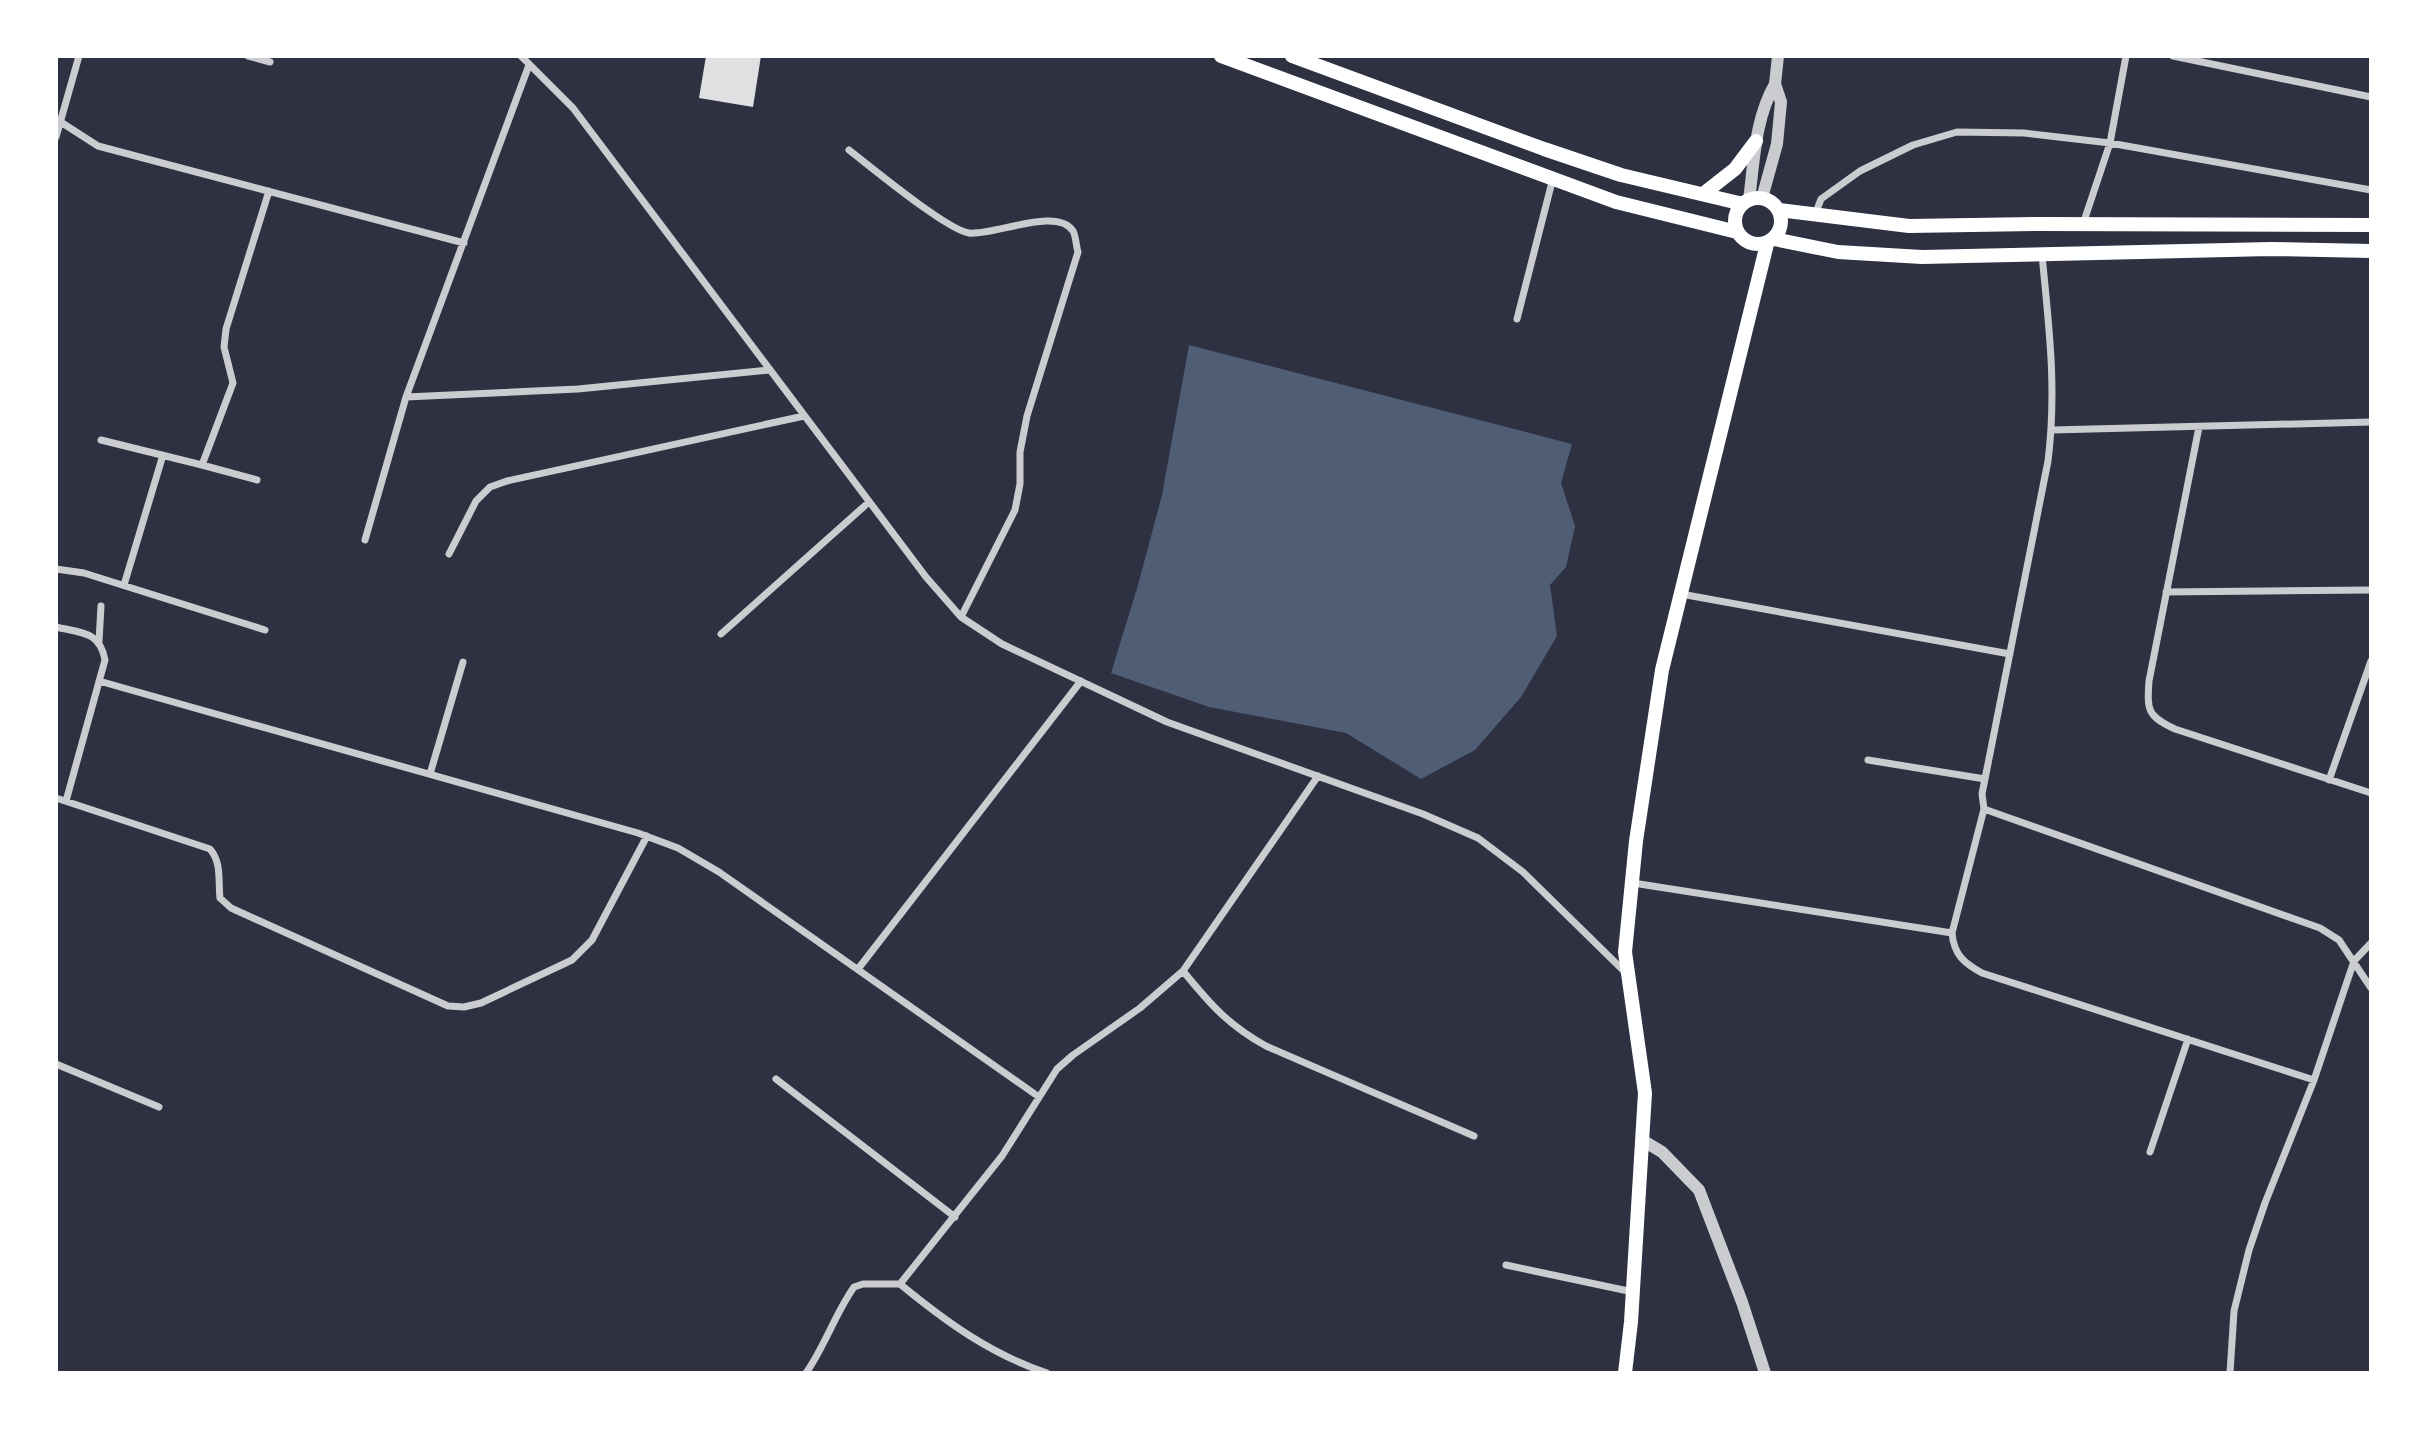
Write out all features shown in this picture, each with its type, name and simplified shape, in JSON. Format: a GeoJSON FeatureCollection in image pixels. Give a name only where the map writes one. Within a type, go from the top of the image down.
{"type":"FeatureCollection","features":[{"type":"Feature","properties":{"kind":"main road"},"geometry":{"type":"LineString","coordinates":[[1221,56],[1616,202],[1737,232]]}},
{"type":"Feature","properties":{"kind":"main road"},"geometry":{"type":"LineString","coordinates":[[1292,56],[1621,175],[1703,194],[1772,202],[1779,210],[1782,220],[1780,230],[1770,241],[1662,670],[1632,883],[1625,952],[1645,1093],[1633,1292],[1625,1373]]}},
{"type":"Feature","properties":{"kind":"main road"},"geometry":{"type":"LineString","coordinates":[[1703,194],[1735,169],[1756,141]]}},
{"type":"Feature","properties":{"kind":"main road"},"geometry":{"type":"LineString","coordinates":[[1751,201],[1737,212],[1735,222],[1737,232],[1745,241],[1755,245],[1770,241],[1838,252],[1922,257],[2271,249],[2371,251]]}},
{"type":"Feature","properties":{"kind":"main road"},"geometry":{"type":"LineString","coordinates":[[1779,210],[1909,226],[2371,225]]}},
{"type":"Feature","properties":{"kind":"street"},"geometry":{"type":"LineString","coordinates":[[56,137],[58,121],[79,56]]}},
{"type":"Feature","properties":{"kind":"street"},"geometry":{"type":"LineString","coordinates":[[248,56],[270,62]]}},
{"type":"Feature","properties":{"kind":"street"},"geometry":{"type":"LineString","coordinates":[[520,56],[573,108],[926,577],[961,617],[1002,643],[1167,722],[1423,814],[1478,838],[1523,872],[1629,976]]}},
{"type":"Feature","properties":{"kind":"street"},"geometry":{"type":"LineString","coordinates":[[1751,201],[1777,144],[1781,102],[1775,83],[1778,56]]}},
{"type":"Feature","properties":{"kind":"street"},"geometry":{"type":"LineString","coordinates":[[2083,224],[2110,143],[2126,56]]}},
{"type":"Feature","properties":{"kind":"street"},"geometry":{"type":"LineString","coordinates":[[2173,56],[2371,97]]}},
{"type":"Feature","properties":{"kind":"street"},"geometry":{"type":"LineString","coordinates":[[365,540],[406,397],[529,65]]}},
{"type":"Feature","properties":{"kind":"street"},"geometry":{"type":"LineString","coordinates":[[1751,201],[1756,141],[1765,100],[1775,83]]}},
{"type":"Feature","properties":{"kind":"street"},"geometry":{"type":"LineString","coordinates":[[58,121],[98,146],[464,243]]}},
{"type":"Feature","properties":{"kind":"street"},"geometry":{"type":"LineString","coordinates":[[1815,216],[1821,199],[1860,171],[1913,145],[1957,132],[2024,133],[2110,143],[2371,190]]}},
{"type":"Feature","properties":{"kind":"street"},"geometry":{"type":"LineString","coordinates":[[849,150],[943,220],[967,233],[988,233],[1040,221],[1062,221],[1073,231],[1078,252],[1027,416],[1020,452],[1020,484],[1015,510],[961,617]]}},
{"type":"Feature","properties":{"kind":"street"},"geometry":{"type":"LineString","coordinates":[[1517,319],[1553,178]]}},
{"type":"Feature","properties":{"kind":"street"},"geometry":{"type":"LineString","coordinates":[[202,465],[233,383],[224,347],[226,330],[269,191]]}},
{"type":"Feature","properties":{"kind":"street"},"geometry":{"type":"LineString","coordinates":[[2042,255],[2052,365],[2052,430],[1982,794],[1984,809],[1952,933],[1954,948],[1964,963],[1982,973],[2314,1080]]}},
{"type":"Feature","properties":{"kind":"street"},"geometry":{"type":"LineString","coordinates":[[406,397],[578,389],[770,370]]}},
{"type":"Feature","properties":{"kind":"street"},"geometry":{"type":"LineString","coordinates":[[449,554],[476,501],[490,487],[507,481],[804,416]]}},
{"type":"Feature","properties":{"kind":"street"},"geometry":{"type":"LineString","coordinates":[[2052,430],[2371,422]]}},
{"type":"Feature","properties":{"kind":"street"},"geometry":{"type":"LineString","coordinates":[[2199,427],[2149,681],[2147,707],[2157,721],[2175,729],[2371,793]]}},
{"type":"Feature","properties":{"kind":"street"},"geometry":{"type":"LineString","coordinates":[[101,440],[257,480]]}},
{"type":"Feature","properties":{"kind":"street"},"geometry":{"type":"LineString","coordinates":[[124,586],[163,456]]}},
{"type":"Feature","properties":{"kind":"street"},"geometry":{"type":"LineString","coordinates":[[721,634],[869,502]]}},
{"type":"Feature","properties":{"kind":"street"},"geometry":{"type":"LineString","coordinates":[[56,569],[85,573],[265,630]]}},
{"type":"Feature","properties":{"kind":"street"},"geometry":{"type":"LineString","coordinates":[[2166,592],[2371,590]]}},
{"type":"Feature","properties":{"kind":"street"},"geometry":{"type":"LineString","coordinates":[[1680,594],[2010,654]]}},
{"type":"Feature","properties":{"kind":"street"},"geometry":{"type":"LineString","coordinates":[[66,801],[105,660],[99,641],[101,606]]}},
{"type":"Feature","properties":{"kind":"street"},"geometry":{"type":"LineString","coordinates":[[56,627],[90,635],[99,641]]}},
{"type":"Feature","properties":{"kind":"street"},"geometry":{"type":"LineString","coordinates":[[2329,780],[2371,661]]}},
{"type":"Feature","properties":{"kind":"street"},"geometry":{"type":"LineString","coordinates":[[430,774],[463,662]]}},
{"type":"Feature","properties":{"kind":"street"},"geometry":{"type":"LineString","coordinates":[[99,681],[647,836],[678,848],[719,872],[1039,1097]]}},
{"type":"Feature","properties":{"kind":"street"},"geometry":{"type":"LineString","coordinates":[[858,970],[1081,681]]}},
{"type":"Feature","properties":{"kind":"street"},"geometry":{"type":"LineString","coordinates":[[1868,760],[1985,779]]}},
{"type":"Feature","properties":{"kind":"street"},"geometry":{"type":"LineString","coordinates":[[900,1284],[1002,1156],[1057,1069],[1140,1008],[1183,971],[1318,776]]}},
{"type":"Feature","properties":{"kind":"street"},"geometry":{"type":"LineString","coordinates":[[56,798],[210,849],[217,856],[219,865],[220,898],[231,908],[448,1006],[464,1007],[481,1003],[572,960],[592,940],[647,836]]}},
{"type":"Feature","properties":{"kind":"street"},"geometry":{"type":"LineString","coordinates":[[1984,809],[2320,928],[2339,940],[2371,988]]}},
{"type":"Feature","properties":{"kind":"street"},"geometry":{"type":"LineString","coordinates":[[1632,883],[1952,933]]}},
{"type":"Feature","properties":{"kind":"street"},"geometry":{"type":"LineString","coordinates":[[2230,1373],[2234,1311],[2249,1250],[2314,1080],[2354,961],[2371,943]]}},
{"type":"Feature","properties":{"kind":"street"},"geometry":{"type":"LineString","coordinates":[[1183,971],[1208,1001],[1239,1031],[1266,1046],[1475,1136]]}},
{"type":"Feature","properties":{"kind":"street"},"geometry":{"type":"LineString","coordinates":[[2150,1152],[2188,1039]]}},
{"type":"Feature","properties":{"kind":"street"},"geometry":{"type":"LineString","coordinates":[[56,1064],[159,1107]]}},
{"type":"Feature","properties":{"kind":"street"},"geometry":{"type":"LineString","coordinates":[[776,1079],[954,1217]]}},
{"type":"Feature","properties":{"kind":"street"},"geometry":{"type":"LineString","coordinates":[[1642,1140],[1662,1152],[1699,1190],[1742,1302],[1765,1373]]}},
{"type":"Feature","properties":{"kind":"street"},"geometry":{"type":"LineString","coordinates":[[1506,1265],[1633,1292]]}},
{"type":"Feature","properties":{"kind":"street"},"geometry":{"type":"LineString","coordinates":[[806,1373],[823,1348],[839,1311],[854,1287],[863,1284],[900,1284],[979,1343],[1019,1364],[1047,1373]]}},
{"type":"Feature","properties":{"kind":"water"},"geometry":{"type":"Polygon","coordinates":[[[1189,345],[1572,444],[1561,483],[1575,526],[1566,567],[1550,585],[1557,636],[1521,697],[1475,750],[1421,779],[1346,733],[1209,707],[1111,673],[1162,495],[1189,345]]]}},
{"type":"Feature","properties":{"kind":"building"},"geometry":{"type":"Polygon","coordinates":[[[706,56],[761,56],[753,107],[699,98],[706,56]]]}}]}
